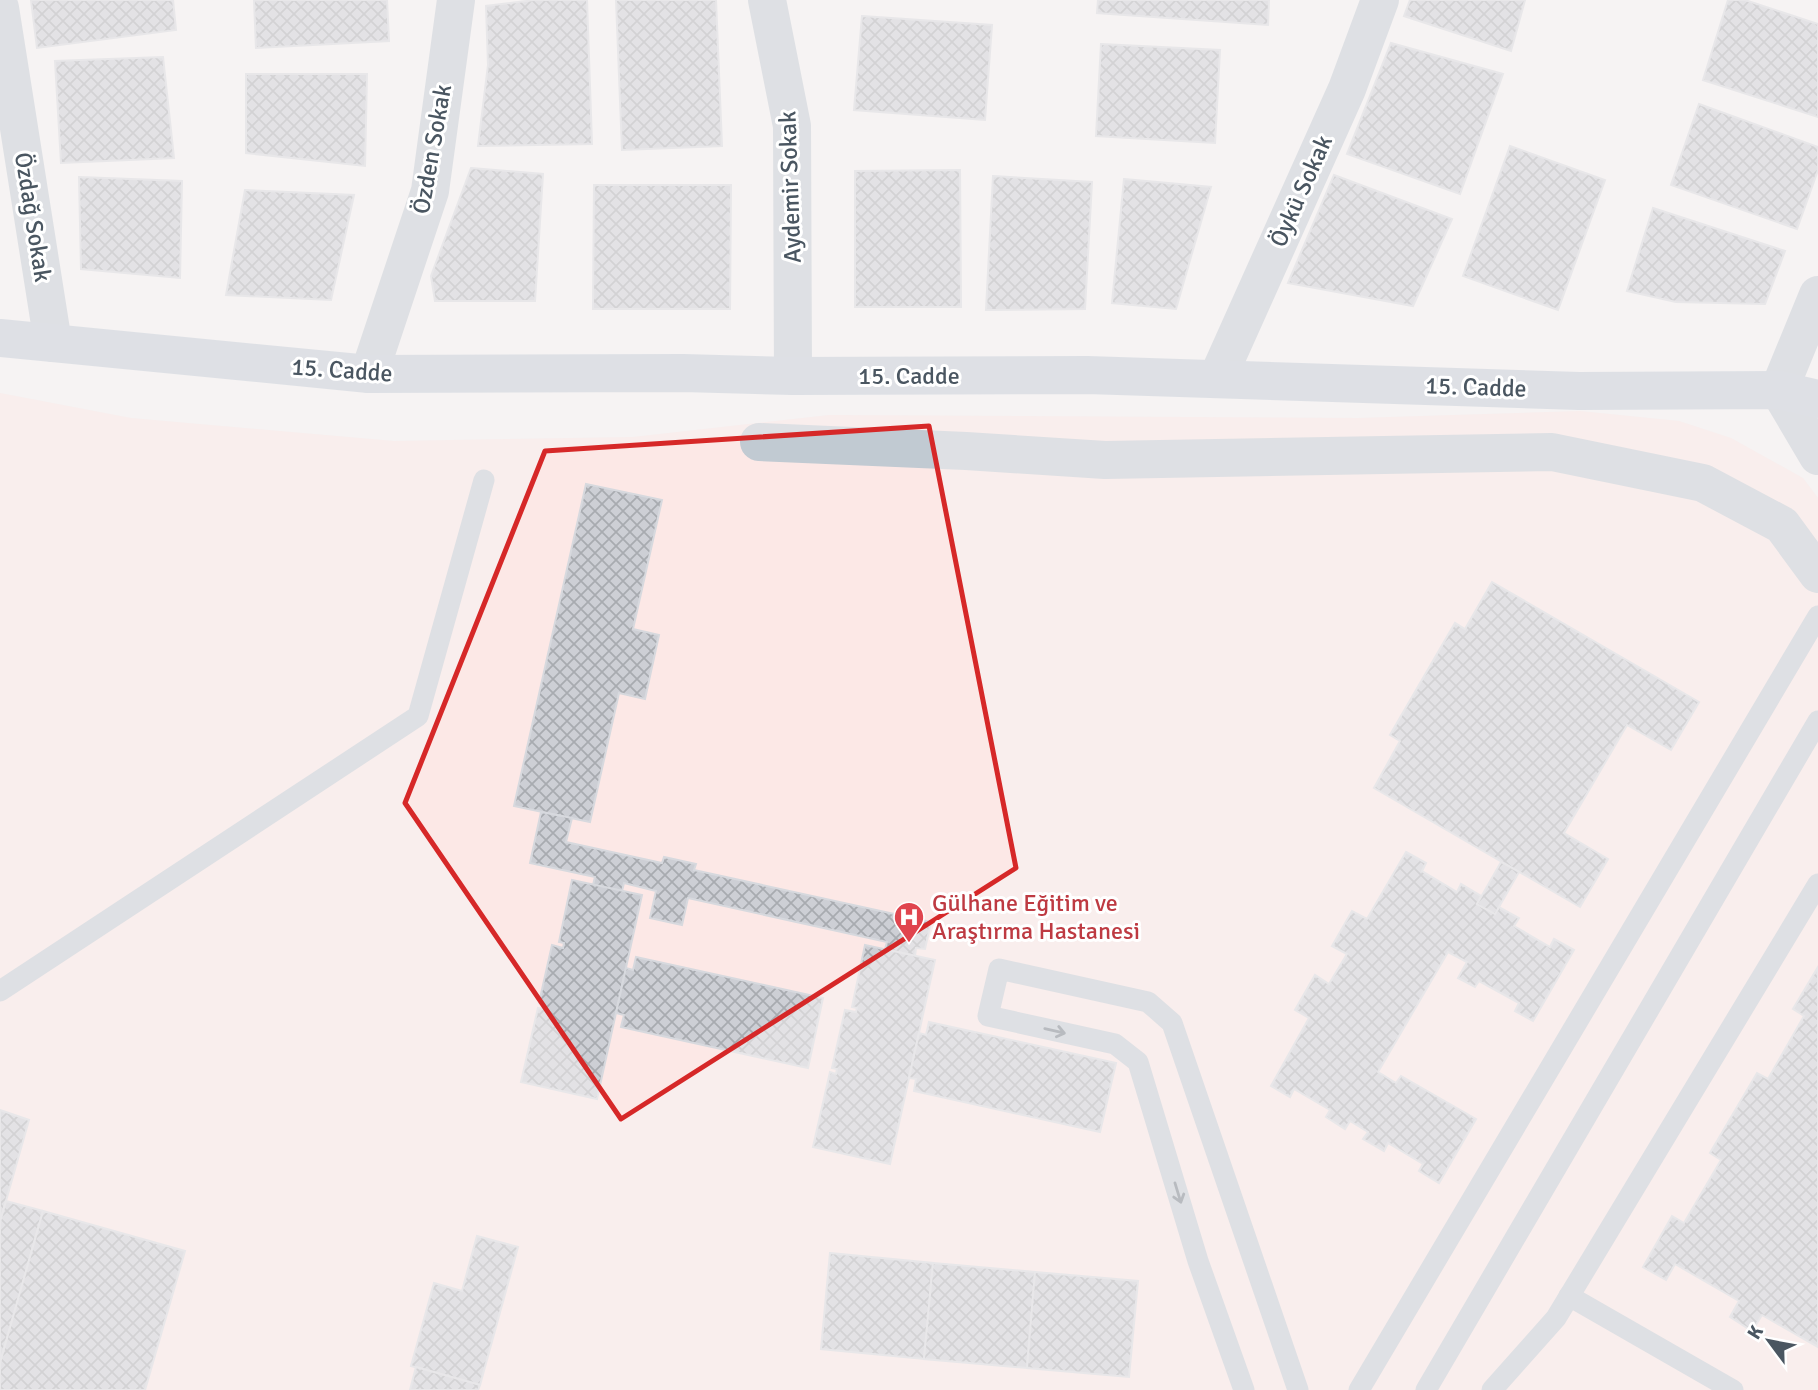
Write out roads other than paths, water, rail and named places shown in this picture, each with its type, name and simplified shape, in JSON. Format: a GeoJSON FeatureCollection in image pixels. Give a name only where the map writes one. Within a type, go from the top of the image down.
{"type":"FeatureCollection","features":[{"type":"Feature","properties":{"kind":"street","name":"Özden Sokak"},"geometry":{"type":"LineString","coordinates":[[369,374],[430,191],[456,0]]}},
{"type":"Feature","properties":{"kind":"street","name":"Aydemir Sokak"},"geometry":{"type":"LineString","coordinates":[[767,0],[792,126],[793,376]]}},
{"type":"Feature","properties":{"kind":"street","name":"Öykü Sokak"},"geometry":{"type":"LineString","coordinates":[[1217,379],[1347,89],[1380,0]]}},
{"type":"Feature","properties":{"kind":"street","name":"Özdağ Sokak"},"geometry":{"type":"LineString","coordinates":[[0,8],[53,343]]}},
{"type":"Feature","properties":{"kind":"street"},"geometry":{"type":"LineString","coordinates":[[1818,295],[1779,390],[1818,456]]}},
{"type":"Feature","properties":{"kind":"street","name":"15. Cadde"},"geometry":{"type":"LineString","coordinates":[[0,338],[369,374],[1087,375],[1579,391],[1779,390],[1818,399]]}},
{"type":"Feature","properties":{"kind":"street"},"geometry":{"type":"LineString","coordinates":[[758,442],[1105,460],[1552,452],[1703,484],[1782,525],[1818,574]]}},
{"type":"Feature","properties":{"kind":"lane"},"geometry":{"type":"LineString","coordinates":[[0,991],[418,716],[484,480]]}},
{"type":"Feature","properties":{"kind":"lane"},"geometry":{"type":"LineString","coordinates":[[1359,1390],[1818,616]]}},
{"type":"Feature","properties":{"kind":"lane"},"geometry":{"type":"LineString","coordinates":[[1426,1390],[1818,721]]}},
{"type":"Feature","properties":{"kind":"lane"},"geometry":{"type":"LineString","coordinates":[[1492,1390],[1556,1318],[1817,888]]}},
{"type":"Feature","properties":{"kind":"lane"},"geometry":{"type":"LineString","coordinates":[[1244,1390],[1198,1261],[1138,1062],[1115,1044],[988,1016],[999,969],[1148,1002],[1172,1023],[1298,1390]]}},
{"type":"Feature","properties":{"kind":"lane"},"geometry":{"type":"LineString","coordinates":[[1569,1296],[1733,1390]]}},
{"type":"Feature","properties":{"kind":"place","name":"Gülhane Eğitim ve Araştırma Hastanesi"},"geometry":{"type":"Point","coordinates":[909,944]}}]}
